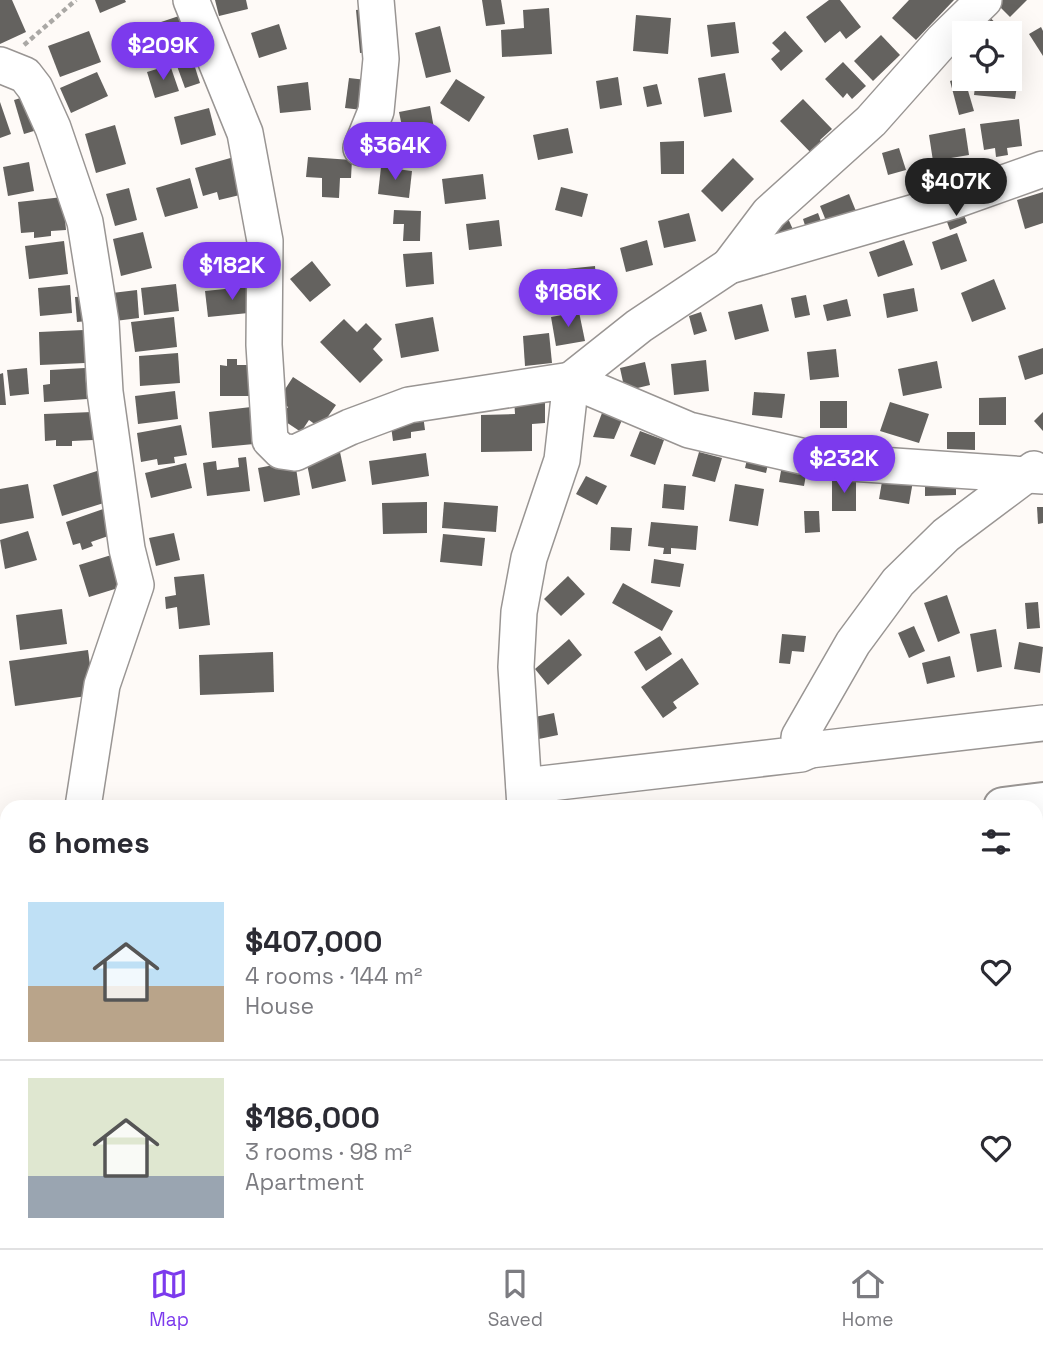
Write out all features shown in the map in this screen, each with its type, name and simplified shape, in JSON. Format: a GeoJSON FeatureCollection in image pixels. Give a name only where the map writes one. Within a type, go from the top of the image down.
{"type":"FeatureCollection","features":[{"type":"Feature","properties":{"kind":"street"},"geometry":{"type":"LineString","coordinates":[[191,0],[245,133],[265,241],[264,345],[270,440],[281,451],[295,453],[350,427],[409,405],[571,380],[639,326],[729,266],[953,201],[1043,169]]}},
{"type":"Feature","properties":{"kind":"street"},"geometry":{"type":"LineString","coordinates":[[361,148],[376,111],[381,58],[376,0]]}},
{"type":"Feature","properties":{"kind":"street"},"geometry":{"type":"LineString","coordinates":[[729,266],[769,213],[871,121],[943,40],[984,0]]}},
{"type":"Feature","properties":{"kind":"street"},"geometry":{"type":"LineString","coordinates":[[9,57],[35,88],[53,128],[85,222],[101,322],[105,392],[127,549],[136,585],[104,676],[84,800]]}},
{"type":"Feature","properties":{"kind":"street"},"geometry":{"type":"LineString","coordinates":[[571,380],[689,430],[801,456],[850,463],[1038,470]]}},
{"type":"Feature","properties":{"kind":"street"},"geometry":{"type":"LineString","coordinates":[[571,380],[562,460],[529,558],[519,612],[516,667],[524,796],[801,754],[810,750],[1043,723]]}},
{"type":"Feature","properties":{"kind":"street"},"geometry":{"type":"LineString","coordinates":[[810,750],[799,737],[853,643],[898,582],[946,535],[1038,470]]}},
{"type":"Feature","properties":{"kind":"path"},"geometry":{"type":"LineString","coordinates":[[9,57],[76,0]]}},
{"type":"Feature","properties":{"kind":"building"},"geometry":{"type":"Polygon","coordinates":[[[0,0],[12,0],[26,32],[0,44],[0,0]]]}},
{"type":"Feature","properties":{"kind":"building"},"geometry":{"type":"Polygon","coordinates":[[[95,0],[125,0],[126,2],[100,13],[95,0]]]}},
{"type":"Feature","properties":{"kind":"building"},"geometry":{"type":"Polygon","coordinates":[[[215,0],[246,0],[248,9],[219,16],[215,0]]]}},
{"type":"Feature","properties":{"kind":"building"},"geometry":{"type":"Polygon","coordinates":[[[482,0],[501,0],[505,24],[486,26],[482,0]]]}},
{"type":"Feature","properties":{"kind":"building"},"geometry":{"type":"Polygon","coordinates":[[[829,0],[840,0],[861,27],[846,39],[840,31],[825,43],[806,17],[829,0]]]}},
{"type":"Feature","properties":{"kind":"building"},"geometry":{"type":"Polygon","coordinates":[[[909,0],[954,0],[916,40],[892,18],[909,0]]]}},
{"type":"Feature","properties":{"kind":"building"},"geometry":{"type":"Polygon","coordinates":[[[993,0],[1027,0],[1010,17],[993,0]]]}},
{"type":"Feature","properties":{"kind":"building"},"geometry":{"type":"Polygon","coordinates":[[[375,8],[373,52],[360,53],[356,10],[375,8]]]}},
{"type":"Feature","properties":{"kind":"building"},"geometry":{"type":"Polygon","coordinates":[[[549,8],[552,54],[502,57],[501,30],[524,28],[523,10],[549,8]]]}},
{"type":"Feature","properties":{"kind":"building"},"geometry":{"type":"Polygon","coordinates":[[[983,11],[994,21],[974,21],[983,11]]]}},
{"type":"Feature","properties":{"kind":"building"},"geometry":{"type":"Polygon","coordinates":[[[636,15],[671,18],[668,54],[633,51],[636,15]]]}},
{"type":"Feature","properties":{"kind":"building"},"geometry":{"type":"Polygon","coordinates":[[[179,16],[188,45],[149,58],[140,29],[179,16]]]}},
{"type":"Feature","properties":{"kind":"building"},"geometry":{"type":"Polygon","coordinates":[[[735,22],[739,53],[711,57],[707,25],[735,22]]]}},
{"type":"Feature","properties":{"kind":"building"},"geometry":{"type":"Polygon","coordinates":[[[279,24],[287,49],[259,58],[251,33],[279,24]]]}},
{"type":"Feature","properties":{"kind":"building"},"geometry":{"type":"Polygon","coordinates":[[[440,26],[451,72],[426,78],[415,33],[440,26]]]}},
{"type":"Feature","properties":{"kind":"building"},"geometry":{"type":"Polygon","coordinates":[[[1041,27],[1043,31],[1043,56],[1029,34],[1041,27]]]}},
{"type":"Feature","properties":{"kind":"building"},"geometry":{"type":"Polygon","coordinates":[[[89,31],[101,62],[60,77],[48,46],[89,31]]]}},
{"type":"Feature","properties":{"kind":"building"},"geometry":{"type":"Polygon","coordinates":[[[785,31],[803,51],[781,71],[771,59],[780,51],[772,43],[785,31]]]}},
{"type":"Feature","properties":{"kind":"building"},"geometry":{"type":"Polygon","coordinates":[[[881,35],[900,55],[873,81],[854,61],[881,35]]]}},
{"type":"Feature","properties":{"kind":"building"},"geometry":{"type":"Polygon","coordinates":[[[193,61],[200,83],[185,88],[177,66],[193,61]]]}},
{"type":"Feature","properties":{"kind":"building"},"geometry":{"type":"Polygon","coordinates":[[[843,62],[866,86],[852,99],[847,93],[843,98],[825,79],[843,62]]]}},
{"type":"Feature","properties":{"kind":"building"},"geometry":{"type":"Polygon","coordinates":[[[170,65],[179,91],[155,98],[147,72],[170,65]]]}},
{"type":"Feature","properties":{"kind":"building"},"geometry":{"type":"Polygon","coordinates":[[[97,72],[108,96],[71,113],[60,88],[97,72]]]}},
{"type":"Feature","properties":{"kind":"building"},"geometry":{"type":"Polygon","coordinates":[[[725,73],[732,112],[704,117],[698,78],[725,73]]]}},
{"type":"Feature","properties":{"kind":"building"},"geometry":{"type":"Polygon","coordinates":[[[618,77],[622,105],[600,109],[596,81],[618,77]]]}},
{"type":"Feature","properties":{"kind":"building"},"geometry":{"type":"Polygon","coordinates":[[[349,78],[375,81],[371,111],[345,108],[349,78]]]}},
{"type":"Feature","properties":{"kind":"building"},"geometry":{"type":"Polygon","coordinates":[[[456,79],[485,97],[469,122],[440,103],[456,79]]]}},
{"type":"Feature","properties":{"kind":"building"},"geometry":{"type":"Polygon","coordinates":[[[308,82],[311,110],[280,113],[277,86],[308,82]]]}},
{"type":"Feature","properties":{"kind":"building"},"geometry":{"type":"Polygon","coordinates":[[[657,84],[662,104],[647,107],[643,87],[657,84]]]}},
{"type":"Feature","properties":{"kind":"building"},"geometry":{"type":"Polygon","coordinates":[[[953,91],[968,91],[974,111],[959,115],[953,91]]]}},
{"type":"Feature","properties":{"kind":"building"},"geometry":{"type":"Polygon","coordinates":[[[974,91],[1016,91],[1015,99],[974,95],[974,91]]]}},
{"type":"Feature","properties":{"kind":"building"},"geometry":{"type":"Polygon","coordinates":[[[37,93],[47,127],[24,134],[14,100],[37,93]]]}},
{"type":"Feature","properties":{"kind":"building"},"geometry":{"type":"Polygon","coordinates":[[[803,99],[832,129],[820,140],[826,147],[815,157],[780,121],[803,99]]]}},
{"type":"Feature","properties":{"kind":"building"},"geometry":{"type":"Polygon","coordinates":[[[0,102],[11,134],[0,138],[0,102]]]}},
{"type":"Feature","properties":{"kind":"building"},"geometry":{"type":"Polygon","coordinates":[[[430,106],[437,145],[407,151],[399,112],[430,106]]]}},
{"type":"Feature","properties":{"kind":"building"},"geometry":{"type":"Polygon","coordinates":[[[209,108],[216,135],[181,145],[174,117],[209,108]]]}},
{"type":"Feature","properties":{"kind":"building"},"geometry":{"type":"Polygon","coordinates":[[[1019,119],[1022,146],[1007,148],[1008,155],[996,157],[995,148],[984,150],[980,124],[1019,119]]]}},
{"type":"Feature","properties":{"kind":"building"},"geometry":{"type":"Polygon","coordinates":[[[115,125],[126,164],[96,173],[85,134],[115,125]]]}},
{"type":"Feature","properties":{"kind":"building"},"geometry":{"type":"Polygon","coordinates":[[[568,128],[573,153],[538,160],[533,135],[568,128]]]}},
{"type":"Feature","properties":{"kind":"building"},"geometry":{"type":"Polygon","coordinates":[[[965,128],[969,155],[933,161],[929,135],[965,128]]]}},
{"type":"Feature","properties":{"kind":"building"},"geometry":{"type":"Polygon","coordinates":[[[684,141],[684,174],[661,174],[660,142],[684,141]]]}},
{"type":"Feature","properties":{"kind":"building"},"geometry":{"type":"Polygon","coordinates":[[[899,148],[906,170],[888,175],[882,153],[899,148]]]}},
{"type":"Feature","properties":{"kind":"building"},"geometry":{"type":"Polygon","coordinates":[[[234,157],[244,194],[219,200],[217,192],[203,196],[195,168],[234,157]]]}},
{"type":"Feature","properties":{"kind":"building"},"geometry":{"type":"Polygon","coordinates":[[[308,157],[352,160],[351,178],[340,178],[339,198],[322,197],[322,178],[306,177],[308,157]]]}},
{"type":"Feature","properties":{"kind":"building"},"geometry":{"type":"Polygon","coordinates":[[[733,158],[754,179],[722,212],[701,191],[733,158]]]}},
{"type":"Feature","properties":{"kind":"building"},"geometry":{"type":"Polygon","coordinates":[[[29,162],[34,191],[8,196],[3,167],[29,162]]]}},
{"type":"Feature","properties":{"kind":"building"},"geometry":{"type":"Polygon","coordinates":[[[954,162],[964,184],[940,195],[930,173],[954,162]]]}},
{"type":"Feature","properties":{"kind":"building"},"geometry":{"type":"Polygon","coordinates":[[[381,167],[412,171],[409,198],[378,194],[381,167]]]}},
{"type":"Feature","properties":{"kind":"building"},"geometry":{"type":"Polygon","coordinates":[[[483,174],[486,199],[445,204],[442,179],[483,174]]]}},
{"type":"Feature","properties":{"kind":"building"},"geometry":{"type":"Polygon","coordinates":[[[190,178],[198,208],[165,217],[156,188],[190,178]]]}},
{"type":"Feature","properties":{"kind":"building"},"geometry":{"type":"Polygon","coordinates":[[[561,187],[588,194],[582,217],[555,210],[561,187]]]}},
{"type":"Feature","properties":{"kind":"building"},"geometry":{"type":"Polygon","coordinates":[[[129,188],[137,220],[115,226],[106,194],[129,188]]]}},
{"type":"Feature","properties":{"kind":"building"},"geometry":{"type":"Polygon","coordinates":[[[1043,192],[1043,223],[1025,229],[1017,200],[1043,192]]]}},
{"type":"Feature","properties":{"kind":"building"},"geometry":{"type":"Polygon","coordinates":[[[849,194],[860,221],[831,233],[820,206],[849,194]]]}},
{"type":"Feature","properties":{"kind":"building"},"geometry":{"type":"Polygon","coordinates":[[[63,197],[66,230],[51,231],[51,236],[34,238],[34,232],[21,233],[18,202],[63,197]]]}},
{"type":"Feature","properties":{"kind":"building"},"geometry":{"type":"Polygon","coordinates":[[[961,207],[967,223],[950,230],[944,214],[961,207]]]}},
{"type":"Feature","properties":{"kind":"building"},"geometry":{"type":"Polygon","coordinates":[[[394,210],[421,211],[420,241],[403,241],[404,224],[393,224],[394,210]]]}},
{"type":"Feature","properties":{"kind":"building"},"geometry":{"type":"Polygon","coordinates":[[[689,213],[696,241],[664,248],[658,221],[689,213]]]}},
{"type":"Feature","properties":{"kind":"building"},"geometry":{"type":"Polygon","coordinates":[[[818,213],[825,232],[809,238],[803,219],[818,213]]]}},
{"type":"Feature","properties":{"kind":"building"},"geometry":{"type":"Polygon","coordinates":[[[786,214],[795,234],[778,242],[769,222],[786,214]]]}},
{"type":"Feature","properties":{"kind":"building"},"geometry":{"type":"Polygon","coordinates":[[[499,220],[502,246],[469,250],[466,224],[499,220]]]}},
{"type":"Feature","properties":{"kind":"building"},"geometry":{"type":"Polygon","coordinates":[[[143,232],[152,268],[121,276],[113,239],[143,232]]]}},
{"type":"Feature","properties":{"kind":"building"},"geometry":{"type":"Polygon","coordinates":[[[957,233],[967,261],[941,270],[932,242],[957,233]]]}},
{"type":"Feature","properties":{"kind":"building"},"geometry":{"type":"Polygon","coordinates":[[[647,240],[653,265],[626,272],[620,248],[647,240]]]}},
{"type":"Feature","properties":{"kind":"building"},"geometry":{"type":"Polygon","coordinates":[[[904,240],[913,265],[878,277],[869,252],[904,240]]]}},
{"type":"Feature","properties":{"kind":"building"},"geometry":{"type":"Polygon","coordinates":[[[64,241],[68,274],[29,279],[25,246],[64,241]]]}},
{"type":"Feature","properties":{"kind":"building"},"geometry":{"type":"Polygon","coordinates":[[[432,252],[434,284],[406,287],[403,254],[432,252]]]}},
{"type":"Feature","properties":{"kind":"building"},"geometry":{"type":"Polygon","coordinates":[[[312,261],[331,285],[310,302],[290,279],[312,261]]]}},
{"type":"Feature","properties":{"kind":"building"},"geometry":{"type":"Polygon","coordinates":[[[595,266],[597,292],[575,294],[576,301],[559,303],[556,270],[595,266]]]}},
{"type":"Feature","properties":{"kind":"building"},"geometry":{"type":"Polygon","coordinates":[[[994,279],[1006,309],[972,322],[961,293],[994,279]]]}},
{"type":"Feature","properties":{"kind":"building"},"geometry":{"type":"Polygon","coordinates":[[[176,284],[179,311],[144,315],[141,288],[176,284]]]}},
{"type":"Feature","properties":{"kind":"building"},"geometry":{"type":"Polygon","coordinates":[[[70,285],[72,313],[40,316],[38,288],[70,285]]]}},
{"type":"Feature","properties":{"kind":"building"},"geometry":{"type":"Polygon","coordinates":[[[255,286],[258,312],[208,317],[205,291],[255,286]]]}},
{"type":"Feature","properties":{"kind":"building"},"geometry":{"type":"Polygon","coordinates":[[[914,288],[918,311],[887,318],[883,294],[914,288]]]}},
{"type":"Feature","properties":{"kind":"building"},"geometry":{"type":"Polygon","coordinates":[[[137,290],[139,318],[115,321],[112,293],[137,290]]]}},
{"type":"Feature","properties":{"kind":"building"},"geometry":{"type":"Polygon","coordinates":[[[806,295],[810,315],[795,318],[791,298],[806,295]]]}},
{"type":"Feature","properties":{"kind":"building"},"geometry":{"type":"Polygon","coordinates":[[[95,296],[97,320],[77,322],[75,297],[95,296]]]}},
{"type":"Feature","properties":{"kind":"building"},"geometry":{"type":"Polygon","coordinates":[[[847,299],[851,316],[827,321],[823,305],[847,299]]]}},
{"type":"Feature","properties":{"kind":"building"},"geometry":{"type":"Polygon","coordinates":[[[762,304],[769,331],[735,340],[728,312],[762,304]]]}},
{"type":"Feature","properties":{"kind":"building"},"geometry":{"type":"Polygon","coordinates":[[[579,312],[585,341],[556,346],[551,317],[579,312]]]}},
{"type":"Feature","properties":{"kind":"building"},"geometry":{"type":"Polygon","coordinates":[[[701,312],[707,331],[694,335],[689,316],[701,312]]]}},
{"type":"Feature","properties":{"kind":"building"},"geometry":{"type":"Polygon","coordinates":[[[174,317],[177,347],[135,352],[131,322],[174,317]]]}},
{"type":"Feature","properties":{"kind":"building"},"geometry":{"type":"Polygon","coordinates":[[[433,317],[439,351],[401,358],[395,324],[433,317]]]}},
{"type":"Feature","properties":{"kind":"building"},"geometry":{"type":"Polygon","coordinates":[[[344,319],[357,332],[366,323],[382,339],[373,349],[383,360],[360,383],[320,342],[344,319]]]}},
{"type":"Feature","properties":{"kind":"building"},"geometry":{"type":"Polygon","coordinates":[[[84,330],[85,363],[40,365],[39,332],[84,330]]]}},
{"type":"Feature","properties":{"kind":"building"},"geometry":{"type":"Polygon","coordinates":[[[549,333],[552,363],[525,366],[523,336],[549,333]]]}},
{"type":"Feature","properties":{"kind":"building"},"geometry":{"type":"Polygon","coordinates":[[[1043,348],[1043,374],[1025,380],[1018,356],[1043,348]]]}},
{"type":"Feature","properties":{"kind":"building"},"geometry":{"type":"Polygon","coordinates":[[[836,349],[839,377],[810,380],[807,352],[836,349]]]}},
{"type":"Feature","properties":{"kind":"building"},"geometry":{"type":"Polygon","coordinates":[[[178,353],[180,383],[140,386],[139,356],[178,353]]]}},
{"type":"Feature","properties":{"kind":"building"},"geometry":{"type":"Polygon","coordinates":[[[227,359],[237,359],[237,365],[255,365],[256,396],[220,396],[220,365],[227,366],[227,359]]]}},
{"type":"Feature","properties":{"kind":"building"},"geometry":{"type":"Polygon","coordinates":[[[706,360],[709,391],[674,395],[671,364],[706,360]]]}},
{"type":"Feature","properties":{"kind":"building"},"geometry":{"type":"Polygon","coordinates":[[[937,361],[942,388],[903,396],[898,369],[937,361]]]}},
{"type":"Feature","properties":{"kind":"building"},"geometry":{"type":"Polygon","coordinates":[[[645,362],[650,385],[625,391],[620,368],[645,362]]]}},
{"type":"Feature","properties":{"kind":"building"},"geometry":{"type":"Polygon","coordinates":[[[27,368],[29,394],[10,396],[7,370],[27,368]]]}},
{"type":"Feature","properties":{"kind":"building"},"geometry":{"type":"Polygon","coordinates":[[[85,368],[87,399],[44,402],[43,385],[50,384],[50,370],[85,368]]]}},
{"type":"Feature","properties":{"kind":"building"},"geometry":{"type":"Polygon","coordinates":[[[3,373],[6,405],[0,405],[0,374],[3,373]]]}},
{"type":"Feature","properties":{"kind":"building"},"geometry":{"type":"Polygon","coordinates":[[[293,377],[336,405],[320,428],[309,420],[301,432],[280,418],[288,407],[278,400],[293,377]]]}},
{"type":"Feature","properties":{"kind":"building"},"geometry":{"type":"Polygon","coordinates":[[[175,391],[178,419],[138,424],[135,396],[175,391]]]}},
{"type":"Feature","properties":{"kind":"building"},"geometry":{"type":"Polygon","coordinates":[[[754,392],[785,394],[782,418],[752,415],[754,392]]]}},
{"type":"Feature","properties":{"kind":"building"},"geometry":{"type":"Polygon","coordinates":[[[545,397],[545,423],[532,424],[532,451],[481,452],[481,415],[515,414],[514,398],[545,397]]]}},
{"type":"Feature","properties":{"kind":"building"},"geometry":{"type":"Polygon","coordinates":[[[1006,397],[1006,425],[979,425],[979,398],[1006,397]]]}},
{"type":"Feature","properties":{"kind":"building"},"geometry":{"type":"Polygon","coordinates":[[[820,401],[847,401],[847,428],[820,428],[820,401]]]}},
{"type":"Feature","properties":{"kind":"building"},"geometry":{"type":"Polygon","coordinates":[[[890,402],[929,414],[919,443],[880,431],[890,402]]]}},
{"type":"Feature","properties":{"kind":"building"},"geometry":{"type":"Polygon","coordinates":[[[251,407],[254,444],[212,448],[209,412],[251,407]]]}},
{"type":"Feature","properties":{"kind":"building"},"geometry":{"type":"Polygon","coordinates":[[[92,412],[93,440],[72,441],[72,446],[56,446],[56,440],[45,441],[44,414],[92,412]]]}},
{"type":"Feature","properties":{"kind":"building"},"geometry":{"type":"Polygon","coordinates":[[[1043,412],[1043,431],[1034,421],[1043,412]]]}},
{"type":"Feature","properties":{"kind":"building"},"geometry":{"type":"Polygon","coordinates":[[[602,413],[622,420],[614,439],[593,437],[602,413]]]}},
{"type":"Feature","properties":{"kind":"building"},"geometry":{"type":"Polygon","coordinates":[[[423,415],[425,430],[411,432],[411,438],[393,441],[390,419],[423,415]]]}},
{"type":"Feature","properties":{"kind":"building"},"geometry":{"type":"Polygon","coordinates":[[[181,425],[187,455],[174,457],[175,463],[158,465],[157,459],[141,462],[137,433],[181,425]]]}},
{"type":"Feature","properties":{"kind":"building"},"geometry":{"type":"Polygon","coordinates":[[[640,431],[664,440],[655,465],[630,456],[640,431]]]}},
{"type":"Feature","properties":{"kind":"building"},"geometry":{"type":"Polygon","coordinates":[[[947,432],[975,432],[975,450],[947,449],[947,432]]]}},
{"type":"Feature","properties":{"kind":"building"},"geometry":{"type":"Polygon","coordinates":[[[340,452],[346,481],[312,489],[306,459],[340,452]]]}},
{"type":"Feature","properties":{"kind":"building"},"geometry":{"type":"Polygon","coordinates":[[[699,452],[722,458],[715,482],[692,476],[699,452]]]}},
{"type":"Feature","properties":{"kind":"building"},"geometry":{"type":"Polygon","coordinates":[[[426,453],[429,476],[372,485],[369,461],[426,453]]]}},
{"type":"Feature","properties":{"kind":"building"},"geometry":{"type":"Polygon","coordinates":[[[748,455],[769,460],[766,473],[745,468],[748,455]]]}},
{"type":"Feature","properties":{"kind":"building"},"geometry":{"type":"Polygon","coordinates":[[[246,457],[250,491],[207,496],[203,463],[216,461],[217,470],[239,467],[238,458],[246,457]]]}},
{"type":"Feature","properties":{"kind":"building"},"geometry":{"type":"Polygon","coordinates":[[[783,460],[808,464],[804,486],[779,482],[783,460]]]}},
{"type":"Feature","properties":{"kind":"building"},"geometry":{"type":"Polygon","coordinates":[[[295,461],[300,495],[264,502],[258,468],[295,461]]]}},
{"type":"Feature","properties":{"kind":"building"},"geometry":{"type":"Polygon","coordinates":[[[186,463],[192,488],[151,498],[145,473],[186,463]]]}},
{"type":"Feature","properties":{"kind":"building"},"geometry":{"type":"Polygon","coordinates":[[[97,471],[107,502],[62,516],[53,485],[97,471]]]}},
{"type":"Feature","properties":{"kind":"building"},"geometry":{"type":"Polygon","coordinates":[[[925,472],[956,472],[956,495],[925,496],[925,472]]]}},
{"type":"Feature","properties":{"kind":"building"},"geometry":{"type":"Polygon","coordinates":[[[586,476],[607,486],[597,505],[576,494],[586,476]]]}},
{"type":"Feature","properties":{"kind":"building"},"geometry":{"type":"Polygon","coordinates":[[[883,476],[913,481],[909,504],[879,499],[883,476]]]}},
{"type":"Feature","properties":{"kind":"building"},"geometry":{"type":"Polygon","coordinates":[[[832,480],[856,480],[856,511],[832,511],[832,480]]]}},
{"type":"Feature","properties":{"kind":"building"},"geometry":{"type":"Polygon","coordinates":[[[28,484],[34,518],[0,524],[0,489],[28,484]]]}},
{"type":"Feature","properties":{"kind":"building"},"geometry":{"type":"Polygon","coordinates":[[[664,484],[686,486],[684,510],[662,508],[664,484]]]}},
{"type":"Feature","properties":{"kind":"building"},"geometry":{"type":"Polygon","coordinates":[[[735,484],[764,489],[758,526],[729,521],[735,484]]]}},
{"type":"Feature","properties":{"kind":"building"},"geometry":{"type":"Polygon","coordinates":[[[427,502],[427,533],[383,534],[382,503],[427,502]]]}},
{"type":"Feature","properties":{"kind":"building"},"geometry":{"type":"Polygon","coordinates":[[[444,502],[498,506],[496,532],[442,528],[444,502]]]}},
{"type":"Feature","properties":{"kind":"building"},"geometry":{"type":"Polygon","coordinates":[[[1037,507],[1043,507],[1043,523],[1038,524],[1037,507]]]}},
{"type":"Feature","properties":{"kind":"building"},"geometry":{"type":"Polygon","coordinates":[[[106,508],[114,534],[91,542],[93,546],[82,550],[80,543],[73,545],[66,522],[106,508]]]}},
{"type":"Feature","properties":{"kind":"building"},"geometry":{"type":"Polygon","coordinates":[[[804,511],[819,511],[820,532],[805,533],[804,511]]]}},
{"type":"Feature","properties":{"kind":"building"},"geometry":{"type":"Polygon","coordinates":[[[651,522],[698,526],[696,550],[671,548],[671,554],[663,554],[664,548],[648,546],[651,522]]]}},
{"type":"Feature","properties":{"kind":"building"},"geometry":{"type":"Polygon","coordinates":[[[611,527],[632,528],[630,551],[610,550],[611,527]]]}},
{"type":"Feature","properties":{"kind":"building"},"geometry":{"type":"Polygon","coordinates":[[[28,531],[37,560],[5,569],[0,540],[28,531]]]}},
{"type":"Feature","properties":{"kind":"building"},"geometry":{"type":"Polygon","coordinates":[[[174,533],[180,560],[156,566],[149,538],[174,533]]]}},
{"type":"Feature","properties":{"kind":"building"},"geometry":{"type":"Polygon","coordinates":[[[443,534],[485,538],[482,566],[440,562],[443,534]]]}},
{"type":"Feature","properties":{"kind":"building"},"geometry":{"type":"Polygon","coordinates":[[[121,552],[131,584],[89,597],[79,565],[121,552]]]}},
{"type":"Feature","properties":{"kind":"building"},"geometry":{"type":"Polygon","coordinates":[[[654,559],[684,564],[680,587],[651,583],[654,559]]]}},
{"type":"Feature","properties":{"kind":"building"},"geometry":{"type":"Polygon","coordinates":[[[204,574],[210,625],[179,629],[177,607],[166,609],[165,597],[176,595],[174,577],[204,574]]]}},
{"type":"Feature","properties":{"kind":"building"},"geometry":{"type":"Polygon","coordinates":[[[568,576],[585,594],[561,616],[544,599],[568,576]]]}},
{"type":"Feature","properties":{"kind":"building"},"geometry":{"type":"Polygon","coordinates":[[[623,583],[673,611],[662,631],[612,603],[623,583]]]}},
{"type":"Feature","properties":{"kind":"building"},"geometry":{"type":"Polygon","coordinates":[[[947,595],[960,633],[938,642],[924,603],[947,595]]]}},
{"type":"Feature","properties":{"kind":"building"},"geometry":{"type":"Polygon","coordinates":[[[1038,602],[1040,628],[1027,629],[1025,603],[1038,602]]]}},
{"type":"Feature","properties":{"kind":"building"},"geometry":{"type":"Polygon","coordinates":[[[62,609],[67,644],[20,650],[16,615],[62,609]]]}},
{"type":"Feature","properties":{"kind":"building"},"geometry":{"type":"Polygon","coordinates":[[[914,626],[925,651],[909,658],[898,633],[914,626]]]}},
{"type":"Feature","properties":{"kind":"building"},"geometry":{"type":"Polygon","coordinates":[[[996,629],[1002,667],[977,672],[970,634],[996,629]]]}},
{"type":"Feature","properties":{"kind":"building"},"geometry":{"type":"Polygon","coordinates":[[[782,634],[806,636],[804,652],[792,651],[790,664],[779,663],[782,634]]]}},
{"type":"Feature","properties":{"kind":"building"},"geometry":{"type":"Polygon","coordinates":[[[660,636],[672,654],[646,671],[634,652],[660,636]]]}},
{"type":"Feature","properties":{"kind":"building"},"geometry":{"type":"Polygon","coordinates":[[[569,639],[582,655],[548,685],[535,669],[569,639]]]}},
{"type":"Feature","properties":{"kind":"building"},"geometry":{"type":"Polygon","coordinates":[[[1019,642],[1043,647],[1040,673],[1014,669],[1019,642]]]}},
{"type":"Feature","properties":{"kind":"building"},"geometry":{"type":"Polygon","coordinates":[[[88,650],[94,695],[15,706],[9,661],[88,650]]]}},
{"type":"Feature","properties":{"kind":"building"},"geometry":{"type":"Polygon","coordinates":[[[273,652],[274,692],[200,695],[199,655],[273,652]]]}},
{"type":"Feature","properties":{"kind":"building"},"geometry":{"type":"Polygon","coordinates":[[[950,656],[955,677],[927,684],[922,663],[950,656]]]}},
{"type":"Feature","properties":{"kind":"building"},"geometry":{"type":"Polygon","coordinates":[[[682,658],[699,684],[673,702],[677,708],[663,718],[641,687],[682,658]]]}},
{"type":"Feature","properties":{"kind":"building"},"geometry":{"type":"Polygon","coordinates":[[[554,713],[558,735],[534,740],[530,718],[554,713]]]}}]}
